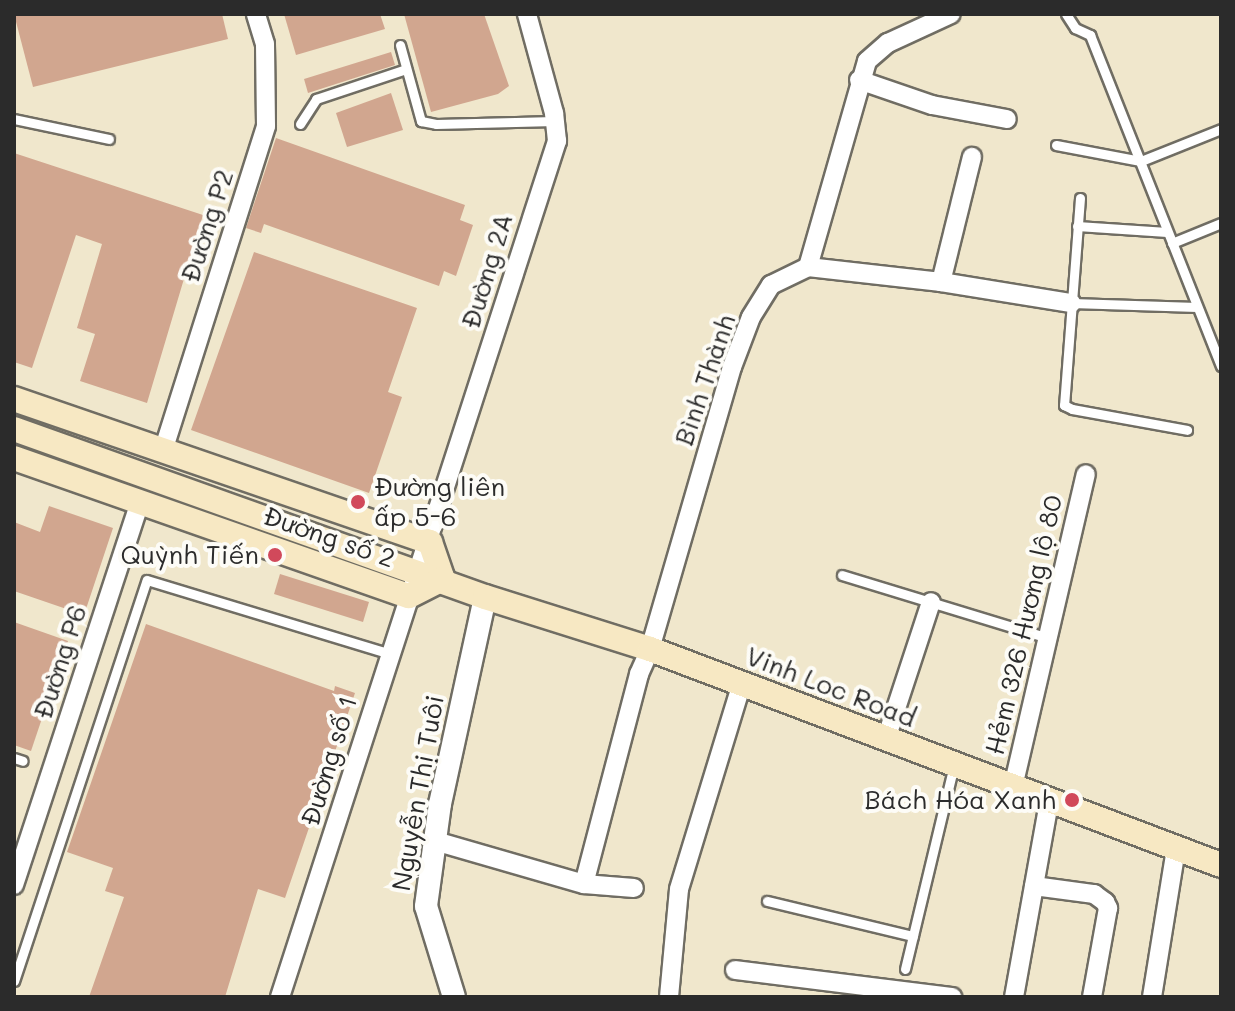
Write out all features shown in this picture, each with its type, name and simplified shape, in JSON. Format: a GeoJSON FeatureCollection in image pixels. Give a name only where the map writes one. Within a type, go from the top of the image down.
{"type":"FeatureCollection","features":[{"type":"Feature","properties":{"kind":"main road","name":"Đường số 2"},"geometry":{"type":"LineString","coordinates":[[14,399],[430,542],[443,579],[414,584],[140,502],[14,458]]}},
{"type":"Feature","properties":{"kind":"main road","name":"Đường số 2"},"geometry":{"type":"LineString","coordinates":[[14,429],[414,584]]}},
{"type":"Feature","properties":{"kind":"main road","name":"Vinh Loc Road"},"geometry":{"type":"LineString","coordinates":[[443,579],[485,597],[650,649],[1221,865]]}},
{"type":"Feature","properties":{"kind":"street","name":"Đường P2"},"geometry":{"type":"LineString","coordinates":[[163,451],[266,126],[265,44],[256,14]]}},
{"type":"Feature","properties":{"kind":"street","name":"Đường 2A"},"geometry":{"type":"LineString","coordinates":[[430,542],[557,141],[555,121],[527,14]]}},
{"type":"Feature","properties":{"kind":"street"},"geometry":{"type":"LineString","coordinates":[[951,14],[880,48],[867,61],[859,80],[808,267],[941,282],[1071,303]]}},
{"type":"Feature","properties":{"kind":"street"},"geometry":{"type":"LineString","coordinates":[[859,80],[932,105],[1007,119]]}},
{"type":"Feature","properties":{"kind":"street"},"geometry":{"type":"LineString","coordinates":[[941,282],[972,157]]}},
{"type":"Feature","properties":{"kind":"street","name":"Bình Thành"},"geometry":{"type":"LineString","coordinates":[[584,884],[639,674],[650,649],[732,367],[751,317],[771,285],[808,267]]}},
{"type":"Feature","properties":{"kind":"street","name":"Hẻm 326 Hương lộ 80"},"geometry":{"type":"LineString","coordinates":[[1013,787],[1086,474]]}},
{"type":"Feature","properties":{"kind":"street","name":"Đường P6"},"geometry":{"type":"LineString","coordinates":[[14,885],[140,502]]}},
{"type":"Feature","properties":{"kind":"street","name":"Đường số 1"},"geometry":{"type":"LineString","coordinates":[[280,997],[390,654],[430,542]]}},
{"type":"Feature","properties":{"kind":"street","name":"Nguyễn Thị Tuôi"},"geometry":{"type":"LineString","coordinates":[[454,997],[426,906],[435,841],[485,597]]}},
{"type":"Feature","properties":{"kind":"street"},"geometry":{"type":"LineString","coordinates":[[886,739],[931,602]]}},
{"type":"Feature","properties":{"kind":"street"},"geometry":{"type":"LineString","coordinates":[[669,997],[679,889],[742,683]]}},
{"type":"Feature","properties":{"kind":"street"},"geometry":{"type":"LineString","coordinates":[[1014,997],[1049,802]]}},
{"type":"Feature","properties":{"kind":"street"},"geometry":{"type":"LineString","coordinates":[[435,841],[584,884],[634,888]]}},
{"type":"Feature","properties":{"kind":"street"},"geometry":{"type":"LineString","coordinates":[[1152,997],[1176,848]]}},
{"type":"Feature","properties":{"kind":"street"},"geometry":{"type":"LineString","coordinates":[[1034,886],[1094,894],[1105,902],[1108,908],[1092,997]]}},
{"type":"Feature","properties":{"kind":"street"},"geometry":{"type":"LineString","coordinates":[[735,970],[952,997]]}},
{"type":"Feature","properties":{"kind":"lane"},"geometry":{"type":"LineString","coordinates":[[1066,14],[1075,28],[1090,35],[1221,366]]}},
{"type":"Feature","properties":{"kind":"lane"},"geometry":{"type":"LineString","coordinates":[[400,45],[418,117],[424,122],[555,121]]}},
{"type":"Feature","properties":{"kind":"lane"},"geometry":{"type":"LineString","coordinates":[[300,124],[316,99],[406,69]]}},
{"type":"Feature","properties":{"kind":"lane"},"geometry":{"type":"LineString","coordinates":[[14,119],[109,139]]}},
{"type":"Feature","properties":{"kind":"lane"},"geometry":{"type":"LineString","coordinates":[[1056,145],[1141,161],[1221,129]]}},
{"type":"Feature","properties":{"kind":"lane"},"geometry":{"type":"LineString","coordinates":[[1080,198],[1062,400],[1067,408],[1187,430]]}},
{"type":"Feature","properties":{"kind":"lane"},"geometry":{"type":"LineString","coordinates":[[1172,243],[1221,223]]}},
{"type":"Feature","properties":{"kind":"lane"},"geometry":{"type":"LineString","coordinates":[[1077,226],[1167,232]]}},
{"type":"Feature","properties":{"kind":"lane"},"geometry":{"type":"LineString","coordinates":[[1071,303],[1197,307]]}},
{"type":"Feature","properties":{"kind":"lane"},"geometry":{"type":"LineString","coordinates":[[842,575],[1048,638]]}},
{"type":"Feature","properties":{"kind":"lane"},"geometry":{"type":"LineString","coordinates":[[14,981],[147,580],[390,654]]}},
{"type":"Feature","properties":{"kind":"lane"},"geometry":{"type":"LineString","coordinates":[[905,969],[954,765]]}},
{"type":"Feature","properties":{"kind":"lane"},"geometry":{"type":"LineString","coordinates":[[767,901],[913,936]]}},
{"type":"Feature","properties":{"kind":"building"},"geometry":{"type":"Polygon","coordinates":[[[14,14],[222,14],[228,39],[33,87],[14,14]]]}},
{"type":"Feature","properties":{"kind":"building"},"geometry":{"type":"Polygon","coordinates":[[[284,14],[380,14],[385,29],[296,55],[284,14]]]}},
{"type":"Feature","properties":{"kind":"building"},"geometry":{"type":"Polygon","coordinates":[[[404,14],[484,14],[509,86],[498,94],[431,112],[404,14]]]}},
{"type":"Feature","properties":{"kind":"building"},"geometry":{"type":"Polygon","coordinates":[[[391,52],[395,65],[308,93],[304,79],[391,52]]]}},
{"type":"Feature","properties":{"kind":"building"},"geometry":{"type":"Polygon","coordinates":[[[391,93],[403,130],[347,147],[336,113],[391,93]]]}},
{"type":"Feature","properties":{"kind":"building"},"geometry":{"type":"Polygon","coordinates":[[[276,138],[465,205],[460,220],[473,225],[456,276],[444,271],[439,286],[264,224],[261,233],[246,228],[276,138]]]}},
{"type":"Feature","properties":{"kind":"building"},"geometry":{"type":"Polygon","coordinates":[[[14,153],[203,215],[147,403],[80,381],[95,334],[77,328],[102,244],[76,235],[32,368],[14,362],[14,153]]]}},
{"type":"Feature","properties":{"kind":"building"},"geometry":{"type":"Polygon","coordinates":[[[254,252],[417,308],[388,392],[402,397],[369,493],[191,430],[254,252]]]}},
{"type":"Feature","properties":{"kind":"building"},"geometry":{"type":"Polygon","coordinates":[[[49,506],[113,528],[84,615],[14,591],[14,522],[40,532],[49,506]]]}},
{"type":"Feature","properties":{"kind":"building"},"geometry":{"type":"Polygon","coordinates":[[[280,574],[369,602],[363,622],[274,594],[280,574]]]}},
{"type":"Feature","properties":{"kind":"building"},"geometry":{"type":"Polygon","coordinates":[[[14,622],[68,641],[31,751],[14,745],[14,622]]]}},
{"type":"Feature","properties":{"kind":"building"},"geometry":{"type":"Polygon","coordinates":[[[146,624],[334,691],[335,686],[355,693],[285,898],[258,889],[225,997],[89,997],[124,897],[105,891],[113,868],[67,852],[146,624]]]}},
{"type":"Feature","properties":{"kind":"place","name":"Đường liên ấp 5-6"},"geometry":{"type":"Point","coordinates":[358,502]}},
{"type":"Feature","properties":{"kind":"place","name":"Quỳnh Tiến"},"geometry":{"type":"Point","coordinates":[275,555]}},
{"type":"Feature","properties":{"kind":"place","name":"Bách Hóa Xanh"},"geometry":{"type":"Point","coordinates":[1072,800]}}]}
